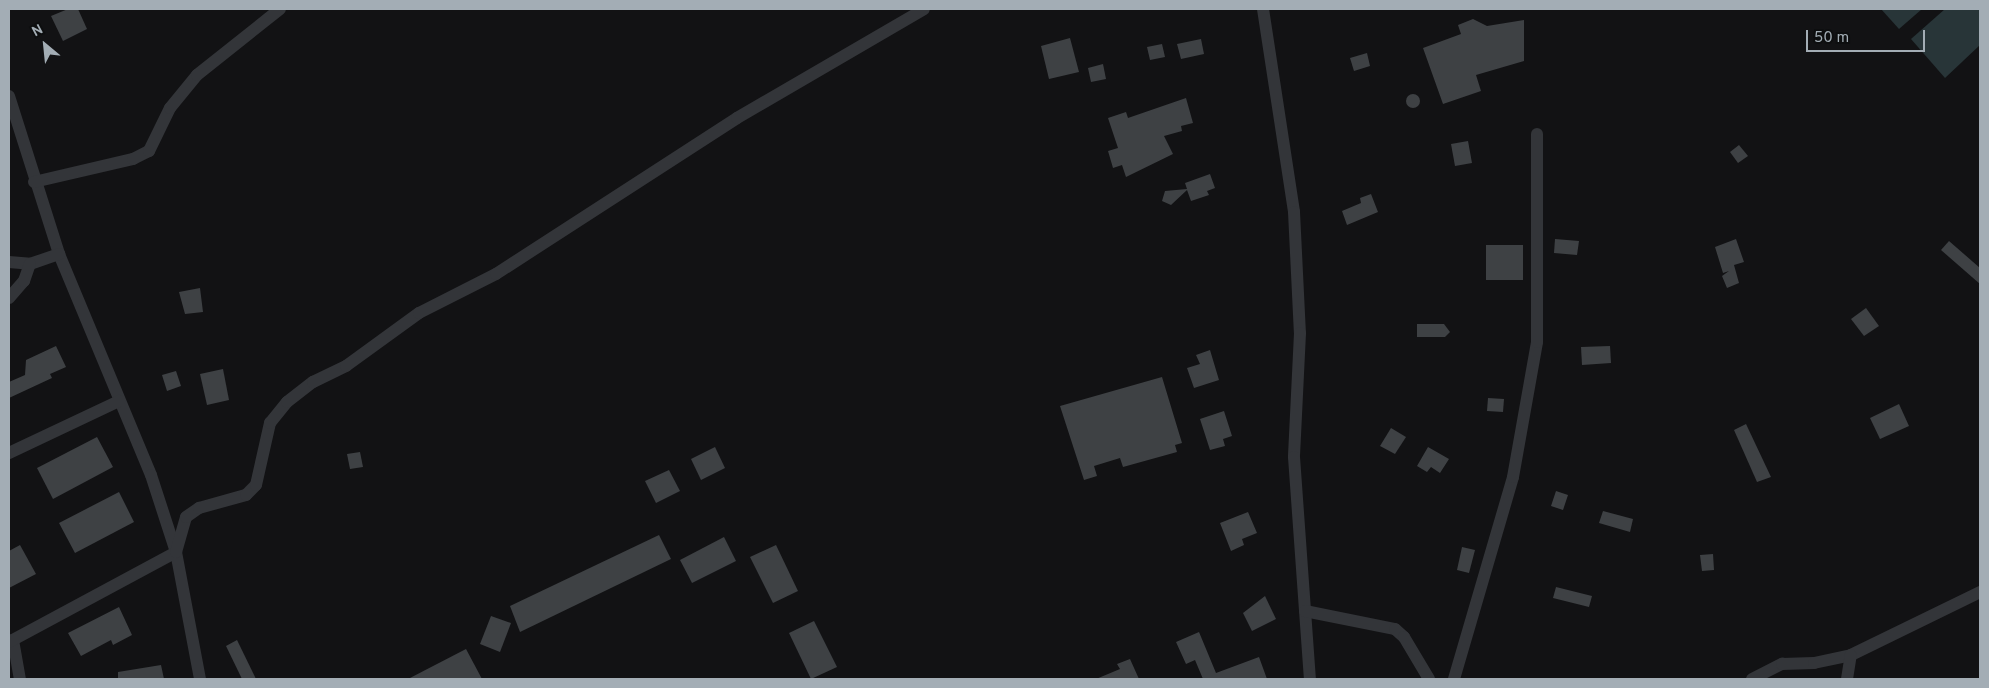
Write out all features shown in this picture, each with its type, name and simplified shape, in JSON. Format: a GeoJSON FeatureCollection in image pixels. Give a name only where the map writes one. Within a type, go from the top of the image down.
{"type":"FeatureCollection","features":[{"type":"Feature","properties":{"kind":"street"},"geometry":{"type":"LineString","coordinates":[[34,182],[133,160],[149,151],[170,108],[191,82],[280,9]]}},
{"type":"Feature","properties":{"kind":"street"},"geometry":{"type":"LineString","coordinates":[[20,679],[11,641],[176,552],[186,517],[199,508],[246,494],[256,485],[270,423],[287,402],[313,382],[346,366],[419,313],[496,274],[737,118],[924,9]]}},
{"type":"Feature","properties":{"kind":"street"},"geometry":{"type":"LineString","coordinates":[[1263,9],[1294,212],[1300,333],[1294,457],[1310,679]]}},
{"type":"Feature","properties":{"kind":"street"},"geometry":{"type":"LineString","coordinates":[[9,96],[34,182],[59,254],[151,476],[176,552],[200,679]]}},
{"type":"Feature","properties":{"kind":"street"},"geometry":{"type":"LineString","coordinates":[[1454,679],[1513,476],[1537,342],[1537,134]]}},
{"type":"Feature","properties":{"kind":"street"},"geometry":{"type":"LineString","coordinates":[[9,262],[30,264],[59,254]]}},
{"type":"Feature","properties":{"kind":"street"},"geometry":{"type":"LineString","coordinates":[[9,298],[24,281],[30,264]]}},
{"type":"Feature","properties":{"kind":"street"},"geometry":{"type":"LineString","coordinates":[[9,453],[119,401]]}},
{"type":"Feature","properties":{"kind":"street"},"geometry":{"type":"LineString","coordinates":[[1752,679],[1782,664],[1814,664],[1851,654],[1980,592]]}},
{"type":"Feature","properties":{"kind":"street"},"geometry":{"type":"LineString","coordinates":[[1305,611],[1395,629],[1404,637],[1429,679]]}},
{"type":"Feature","properties":{"kind":"street"},"geometry":{"type":"LineString","coordinates":[[1847,679],[1851,654]]}},
{"type":"Feature","properties":{"kind":"shaded area"},"geometry":{"type":"Polygon","coordinates":[[[1881,9],[1922,9],[1899,29],[1881,9]]]}},
{"type":"Feature","properties":{"kind":"shaded area"},"geometry":{"type":"Polygon","coordinates":[[[1945,9],[1980,9],[1980,45],[1945,78],[1911,39],[1945,9]]]}},
{"type":"Feature","properties":{"kind":"building"},"geometry":{"type":"Polygon","coordinates":[[[68,9],[78,9],[87,29],[63,41],[51,16],[68,9]]]}},
{"type":"Feature","properties":{"kind":"building"},"geometry":{"type":"Polygon","coordinates":[[[1473,19],[1487,26],[1524,20],[1524,61],[1476,75],[1481,91],[1443,104],[1423,48],[1461,34],[1458,25],[1473,19]]]}},
{"type":"Feature","properties":{"kind":"building"},"geometry":{"type":"Polygon","coordinates":[[[1070,38],[1079,72],[1049,79],[1041,46],[1070,38]]]}},
{"type":"Feature","properties":{"kind":"building"},"geometry":{"type":"Polygon","coordinates":[[[1201,39],[1204,54],[1181,59],[1177,44],[1201,39]]]}},
{"type":"Feature","properties":{"kind":"building"},"geometry":{"type":"Polygon","coordinates":[[[1162,44],[1165,57],[1150,60],[1147,47],[1162,44]]]}},
{"type":"Feature","properties":{"kind":"building"},"geometry":{"type":"Polygon","coordinates":[[[1367,53],[1370,66],[1354,71],[1350,58],[1367,53]]]}},
{"type":"Feature","properties":{"kind":"building"},"geometry":{"type":"Polygon","coordinates":[[[1103,64],[1106,79],[1091,82],[1088,68],[1103,64]]]}},
{"type":"Feature","properties":{"kind":"building"},"geometry":{"type":"Polygon","coordinates":[[[1410,94],[1416,94],[1420,101],[1416,108],[1410,108],[1406,104],[1406,98],[1410,94]]]}},
{"type":"Feature","properties":{"kind":"building"},"geometry":{"type":"Polygon","coordinates":[[[1186,98],[1193,123],[1181,126],[1182,131],[1164,136],[1173,154],[1126,177],[1122,165],[1113,168],[1108,151],[1118,148],[1108,118],[1126,112],[1128,118],[1186,98]]]}},
{"type":"Feature","properties":{"kind":"building"},"geometry":{"type":"Polygon","coordinates":[[[1468,141],[1472,163],[1455,166],[1451,144],[1468,141]]]}},
{"type":"Feature","properties":{"kind":"building"},"geometry":{"type":"Polygon","coordinates":[[[1739,145],[1748,156],[1738,163],[1730,152],[1739,145]]]}},
{"type":"Feature","properties":{"kind":"building"},"geometry":{"type":"Polygon","coordinates":[[[1210,174],[1215,188],[1207,191],[1209,195],[1191,201],[1187,190],[1171,205],[1162,201],[1165,191],[1187,189],[1185,183],[1210,174]]]}},
{"type":"Feature","properties":{"kind":"building"},"geometry":{"type":"Polygon","coordinates":[[[1371,194],[1378,212],[1347,225],[1342,211],[1361,203],[1360,198],[1371,194]]]}},
{"type":"Feature","properties":{"kind":"building"},"geometry":{"type":"Polygon","coordinates":[[[1555,239],[1579,241],[1577,255],[1554,253],[1555,239]]]}},
{"type":"Feature","properties":{"kind":"building"},"geometry":{"type":"Polygon","coordinates":[[[1736,239],[1744,262],[1734,265],[1739,283],[1727,288],[1722,276],[1729,271],[1723,273],[1715,247],[1736,239]]]}},
{"type":"Feature","properties":{"kind":"building"},"geometry":{"type":"Polygon","coordinates":[[[1949,241],[1980,268],[1980,284],[1941,250],[1949,241]]]}},
{"type":"Feature","properties":{"kind":"building"},"geometry":{"type":"Polygon","coordinates":[[[1486,245],[1523,245],[1523,280],[1486,280],[1486,245]]]}},
{"type":"Feature","properties":{"kind":"building"},"geometry":{"type":"Polygon","coordinates":[[[200,288],[203,312],[185,314],[179,292],[200,288]]]}},
{"type":"Feature","properties":{"kind":"building"},"geometry":{"type":"Polygon","coordinates":[[[1866,308],[1879,326],[1864,336],[1851,319],[1866,308]]]}},
{"type":"Feature","properties":{"kind":"building"},"geometry":{"type":"Polygon","coordinates":[[[1417,324],[1444,324],[1450,332],[1445,337],[1417,337],[1417,324]]]}},
{"type":"Feature","properties":{"kind":"building"},"geometry":{"type":"Polygon","coordinates":[[[56,346],[66,367],[50,374],[52,378],[9,398],[9,382],[25,375],[26,360],[56,346]]]}},
{"type":"Feature","properties":{"kind":"building"},"geometry":{"type":"Polygon","coordinates":[[[1610,346],[1611,363],[1582,365],[1581,347],[1610,346]]]}},
{"type":"Feature","properties":{"kind":"building"},"geometry":{"type":"Polygon","coordinates":[[[1210,350],[1219,380],[1194,388],[1187,368],[1200,364],[1196,355],[1210,350]]]}},
{"type":"Feature","properties":{"kind":"building"},"geometry":{"type":"Polygon","coordinates":[[[223,369],[229,400],[207,405],[200,374],[223,369]]]}},
{"type":"Feature","properties":{"kind":"building"},"geometry":{"type":"Polygon","coordinates":[[[176,371],[181,386],[167,391],[162,375],[176,371]]]}},
{"type":"Feature","properties":{"kind":"building"},"geometry":{"type":"Polygon","coordinates":[[[1162,377],[1182,443],[1175,445],[1177,452],[1123,467],[1120,458],[1094,466],[1097,476],[1084,480],[1060,406],[1162,377]]]}},
{"type":"Feature","properties":{"kind":"building"},"geometry":{"type":"Polygon","coordinates":[[[1488,398],[1504,399],[1503,412],[1487,411],[1488,398]]]}},
{"type":"Feature","properties":{"kind":"building"},"geometry":{"type":"Polygon","coordinates":[[[1899,404],[1909,426],[1880,439],[1870,418],[1899,404]]]}},
{"type":"Feature","properties":{"kind":"building"},"geometry":{"type":"Polygon","coordinates":[[[1224,411],[1232,436],[1223,439],[1225,446],[1210,450],[1200,419],[1224,411]]]}},
{"type":"Feature","properties":{"kind":"building"},"geometry":{"type":"Polygon","coordinates":[[[1746,424],[1771,477],[1757,482],[1734,430],[1746,424]]]}},
{"type":"Feature","properties":{"kind":"building"},"geometry":{"type":"Polygon","coordinates":[[[1391,428],[1406,437],[1395,454],[1380,446],[1391,428]]]}},
{"type":"Feature","properties":{"kind":"building"},"geometry":{"type":"Polygon","coordinates":[[[97,437],[113,467],[53,499],[37,468],[97,437]]]}},
{"type":"Feature","properties":{"kind":"building"},"geometry":{"type":"Polygon","coordinates":[[[715,447],[725,468],[701,480],[691,459],[715,447]]]}},
{"type":"Feature","properties":{"kind":"building"},"geometry":{"type":"Polygon","coordinates":[[[1428,447],[1449,459],[1440,473],[1431,467],[1427,472],[1417,466],[1428,447]]]}},
{"type":"Feature","properties":{"kind":"building"},"geometry":{"type":"Polygon","coordinates":[[[360,452],[363,467],[350,469],[347,454],[360,452]]]}},
{"type":"Feature","properties":{"kind":"building"},"geometry":{"type":"Polygon","coordinates":[[[669,470],[680,491],[656,503],[645,481],[669,470]]]}},
{"type":"Feature","properties":{"kind":"building"},"geometry":{"type":"Polygon","coordinates":[[[1556,491],[1568,495],[1563,510],[1551,506],[1556,491]]]}},
{"type":"Feature","properties":{"kind":"building"},"geometry":{"type":"Polygon","coordinates":[[[119,492],[134,522],[75,553],[59,523],[119,492]]]}},
{"type":"Feature","properties":{"kind":"building"},"geometry":{"type":"Polygon","coordinates":[[[1603,511],[1633,519],[1630,532],[1599,523],[1603,511]]]}},
{"type":"Feature","properties":{"kind":"building"},"geometry":{"type":"Polygon","coordinates":[[[1248,512],[1257,533],[1242,539],[1244,545],[1231,551],[1220,523],[1248,512]]]}},
{"type":"Feature","properties":{"kind":"building"},"geometry":{"type":"Polygon","coordinates":[[[659,535],[671,559],[520,632],[510,606],[659,535]]]}},
{"type":"Feature","properties":{"kind":"building"},"geometry":{"type":"Polygon","coordinates":[[[724,537],[736,561],[692,583],[680,560],[724,537]]]}},
{"type":"Feature","properties":{"kind":"building"},"geometry":{"type":"Polygon","coordinates":[[[20,545],[36,574],[9,588],[9,551],[20,545]]]}},
{"type":"Feature","properties":{"kind":"building"},"geometry":{"type":"Polygon","coordinates":[[[776,545],[798,591],[773,603],[750,557],[776,545]]]}},
{"type":"Feature","properties":{"kind":"building"},"geometry":{"type":"Polygon","coordinates":[[[1462,547],[1475,550],[1469,573],[1457,570],[1462,547]]]}},
{"type":"Feature","properties":{"kind":"building"},"geometry":{"type":"Polygon","coordinates":[[[1713,554],[1714,570],[1702,571],[1700,555],[1713,554]]]}},
{"type":"Feature","properties":{"kind":"building"},"geometry":{"type":"Polygon","coordinates":[[[1556,587],[1592,596],[1589,607],[1553,598],[1556,587]]]}},
{"type":"Feature","properties":{"kind":"building"},"geometry":{"type":"Polygon","coordinates":[[[1265,596],[1276,619],[1252,631],[1243,613],[1265,596]]]}},
{"type":"Feature","properties":{"kind":"building"},"geometry":{"type":"Polygon","coordinates":[[[119,607],[132,635],[113,645],[111,640],[81,656],[68,633],[119,607]]]}},
{"type":"Feature","properties":{"kind":"building"},"geometry":{"type":"Polygon","coordinates":[[[491,616],[511,623],[500,652],[480,644],[491,616]]]}},
{"type":"Feature","properties":{"kind":"building"},"geometry":{"type":"Polygon","coordinates":[[[814,621],[837,667],[811,679],[789,633],[814,621]]]}},
{"type":"Feature","properties":{"kind":"building"},"geometry":{"type":"Polygon","coordinates":[[[1199,632],[1216,673],[1259,657],[1267,679],[1203,679],[1195,660],[1186,664],[1176,642],[1199,632]]]}},
{"type":"Feature","properties":{"kind":"building"},"geometry":{"type":"Polygon","coordinates":[[[237,640],[256,679],[242,679],[226,646],[237,640]]]}},
{"type":"Feature","properties":{"kind":"building"},"geometry":{"type":"Polygon","coordinates":[[[466,649],[482,679],[408,679],[466,649]]]}},
{"type":"Feature","properties":{"kind":"building"},"geometry":{"type":"Polygon","coordinates":[[[1130,659],[1139,679],[1096,679],[1120,669],[1117,664],[1130,659]]]}},
{"type":"Feature","properties":{"kind":"building"},"geometry":{"type":"Polygon","coordinates":[[[161,665],[164,679],[118,679],[118,672],[161,665]]]}}]}
